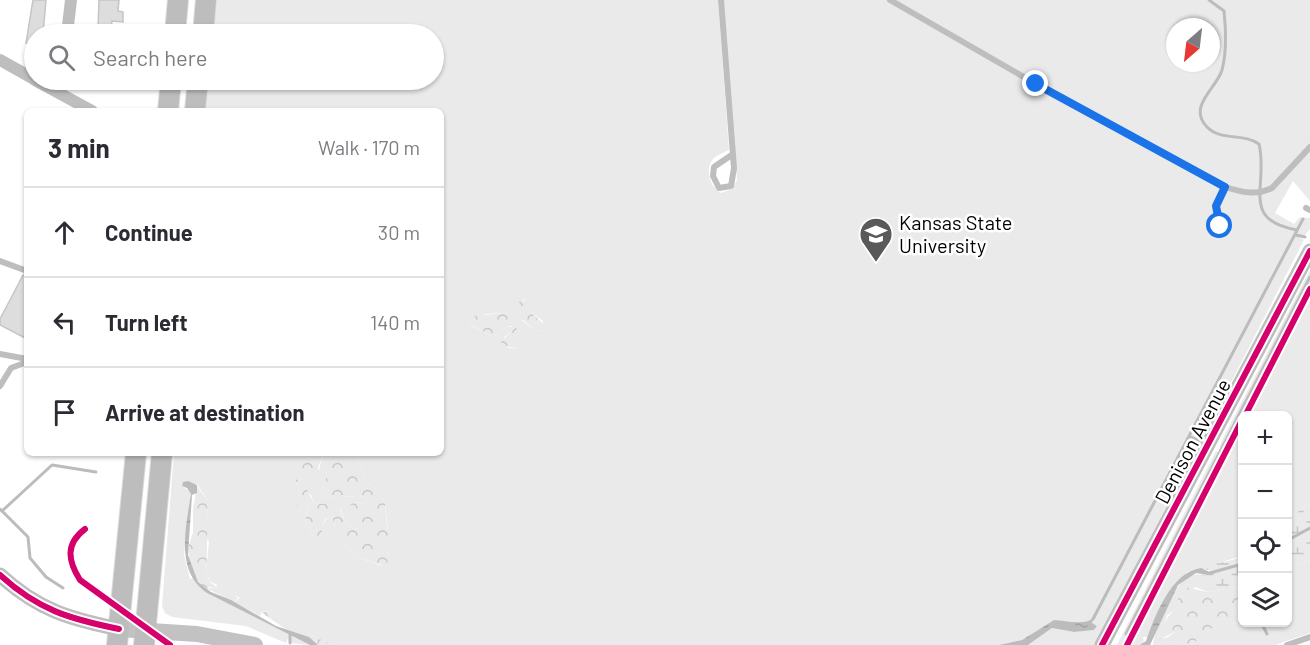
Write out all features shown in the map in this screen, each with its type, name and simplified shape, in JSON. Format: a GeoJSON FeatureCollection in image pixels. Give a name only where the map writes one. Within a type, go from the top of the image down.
{"type":"FeatureCollection","features":[{"type":"Feature","properties":{"kind":"highway"},"geometry":{"type":"LineString","coordinates":[[176,24],[178,0]]}},
{"type":"Feature","properties":{"kind":"highway"},"geometry":{"type":"LineString","coordinates":[[204,24],[206,0]]}},
{"type":"Feature","properties":{"kind":"highway"},"geometry":{"type":"LineString","coordinates":[[168,108],[170,90]]}},
{"type":"Feature","properties":{"kind":"highway"},"geometry":{"type":"LineString","coordinates":[[195,108],[197,90]]}},
{"type":"Feature","properties":{"kind":"highway"},"geometry":{"type":"LineString","coordinates":[[118,637],[136,456]]}},
{"type":"Feature","properties":{"kind":"highway"},"geometry":{"type":"LineString","coordinates":[[145,639],[162,456]]}},
{"type":"Feature","properties":{"kind":"main road"},"geometry":{"type":"LineString","coordinates":[[118,637],[145,639],[197,634],[255,645]]}},
{"type":"Feature","properties":{"kind":"street"},"geometry":{"type":"LineString","coordinates":[[68,24],[70,0]]}},
{"type":"Feature","properties":{"kind":"street"},"geometry":{"type":"LineString","coordinates":[[0,60],[24,73]]}},
{"type":"Feature","properties":{"kind":"street"},"geometry":{"type":"LineString","coordinates":[[60,90],[87,108]]}},
{"type":"Feature","properties":{"kind":"street","name":"Denison Avenue"},"geometry":{"type":"LineString","coordinates":[[1102,645],[1310,251]]}},
{"type":"Feature","properties":{"kind":"street"},"geometry":{"type":"LineString","coordinates":[[0,575],[34,603],[118,637]]}},
{"type":"Feature","properties":{"kind":"lane"},"geometry":{"type":"LineString","coordinates":[[721,0],[732,154],[732,182],[726,188],[719,188],[713,176],[714,167],[732,154]]}},
{"type":"Feature","properties":{"kind":"lane"},"geometry":{"type":"LineString","coordinates":[[890,0],[1036,84],[1225,187],[1246,192],[1264,192],[1272,188],[1310,147]]}},
{"type":"Feature","properties":{"kind":"lane"},"geometry":{"type":"LineString","coordinates":[[1220,226],[1216,206],[1225,187]]}},
{"type":"Feature","properties":{"kind":"lane"},"geometry":{"type":"LineString","coordinates":[[0,261],[24,270]]}},
{"type":"Feature","properties":{"kind":"lane"},"geometry":{"type":"LineString","coordinates":[[0,354],[24,360]]}},
{"type":"Feature","properties":{"kind":"lane"},"geometry":{"type":"LineString","coordinates":[[0,386],[11,368],[24,362]]}},
{"type":"Feature","properties":{"kind":"lane"},"geometry":{"type":"LineString","coordinates":[[1287,645],[1310,637]]}},
{"type":"Feature","properties":{"kind":"green space","name":"Kansas State University"},"geometry":{"type":"Polygon","coordinates":[[[217,0],[718,0],[729,150],[715,157],[710,166],[709,176],[713,186],[721,193],[732,189],[737,180],[723,0],[1310,0],[1310,201],[1293,181],[1275,213],[1294,224],[1300,217],[1310,218],[1310,229],[1304,236],[1296,235],[1304,240],[1205,433],[1200,440],[1195,439],[1199,442],[1095,645],[1028,645],[1052,628],[1074,632],[1094,630],[1097,626],[1092,623],[1093,618],[1068,623],[1054,620],[1022,640],[999,645],[331,645],[267,611],[262,612],[260,616],[234,602],[240,598],[235,595],[207,588],[216,588],[217,585],[205,579],[210,579],[206,573],[209,542],[206,537],[208,501],[197,484],[183,482],[182,486],[191,492],[184,555],[190,579],[193,578],[209,594],[310,645],[290,643],[289,636],[286,643],[246,626],[172,617],[165,613],[162,606],[174,456],[296,456],[319,470],[322,456],[327,474],[323,488],[326,495],[332,497],[361,496],[370,500],[366,503],[355,502],[355,520],[358,528],[353,529],[346,523],[341,510],[331,505],[314,503],[311,495],[296,482],[300,491],[297,499],[303,506],[308,503],[305,525],[311,530],[313,538],[328,517],[333,520],[336,531],[354,556],[382,566],[389,554],[385,549],[389,543],[385,502],[378,490],[368,483],[357,458],[359,456],[444,456],[444,108],[206,108],[208,90],[444,90],[444,24],[214,24],[217,0]],[[525,299],[505,313],[485,314],[470,325],[494,337],[507,327],[512,327],[512,331],[504,337],[506,347],[516,349],[523,335],[516,328],[517,320],[520,319],[535,330],[542,331],[543,321],[529,311],[530,308],[525,299]]]}},
{"type":"Feature","properties":{"kind":"green space"},"geometry":{"type":"Polygon","coordinates":[[[1310,270],[1310,283],[1244,411],[1238,411],[1238,422],[1123,645],[1117,645],[1216,451],[1219,453],[1221,442],[1310,270]]]}},
{"type":"Feature","properties":{"kind":"green space"},"geometry":{"type":"Polygon","coordinates":[[[1310,293],[1310,504],[1292,515],[1292,411],[1250,411],[1310,293]]]}},
{"type":"Feature","properties":{"kind":"green space"},"geometry":{"type":"Polygon","coordinates":[[[532,298],[536,303],[529,311],[547,327],[541,331],[535,330],[523,320],[518,320],[516,328],[526,338],[525,343],[517,349],[502,345],[501,341],[512,331],[512,326],[494,337],[467,323],[473,316],[505,313],[519,302],[532,298]]]}},
{"type":"Feature","properties":{"kind":"green space"},"geometry":{"type":"Polygon","coordinates":[[[1238,432],[1238,557],[1187,572],[1166,598],[1148,637],[1143,637],[1144,645],[1129,645],[1238,432]]]}},
{"type":"Feature","properties":{"kind":"green space"},"geometry":{"type":"Polygon","coordinates":[[[295,456],[322,456],[315,478],[309,479],[295,456]]]}},
{"type":"Feature","properties":{"kind":"green space"},"geometry":{"type":"Polygon","coordinates":[[[322,456],[359,456],[357,458],[368,483],[378,490],[385,502],[387,528],[395,541],[385,549],[391,557],[387,567],[354,556],[336,531],[333,520],[328,517],[325,519],[319,541],[317,544],[314,542],[311,530],[305,525],[308,504],[298,508],[295,503],[300,491],[295,479],[303,482],[314,503],[338,505],[346,523],[353,529],[358,528],[350,515],[350,505],[355,502],[366,503],[370,500],[361,496],[332,497],[326,495],[323,488],[327,474],[322,456]]]}},
{"type":"Feature","properties":{"kind":"green space"},"geometry":{"type":"Polygon","coordinates":[[[197,486],[208,501],[206,573],[211,578],[206,579],[218,588],[207,587],[235,595],[238,598],[234,602],[204,587],[198,582],[190,566],[188,548],[193,532],[193,509],[197,486]]]}},
{"type":"Feature","properties":{"kind":"green space"},"geometry":{"type":"Polygon","coordinates":[[[1310,504],[1310,560],[1292,567],[1292,519],[1292,515],[1310,504]]]}},
{"type":"Feature","properties":{"kind":"green space"},"geometry":{"type":"Polygon","coordinates":[[[1238,557],[1238,585],[1216,586],[1197,579],[1192,574],[1208,575],[1210,570],[1195,569],[1238,557]]]}},
{"type":"Feature","properties":{"kind":"green space"},"geometry":{"type":"Polygon","coordinates":[[[1310,560],[1310,633],[1275,645],[1191,645],[1222,619],[1234,624],[1238,621],[1238,627],[1292,627],[1292,567],[1310,560]]]}},
{"type":"Feature","properties":{"kind":"green space"},"geometry":{"type":"Polygon","coordinates":[[[1192,574],[1202,581],[1238,584],[1238,589],[1208,592],[1195,587],[1174,611],[1167,615],[1162,632],[1157,637],[1166,638],[1176,632],[1170,645],[1153,645],[1165,606],[1184,580],[1192,574]]]}},
{"type":"Feature","properties":{"kind":"green space"},"geometry":{"type":"Polygon","coordinates":[[[1184,587],[1208,592],[1237,588],[1238,621],[1234,624],[1222,620],[1191,645],[1170,645],[1175,632],[1156,639],[1168,617],[1176,609],[1178,598],[1184,587]]]}},
{"type":"Feature","properties":{"kind":"green space"},"geometry":{"type":"Polygon","coordinates":[[[267,611],[331,645],[318,645],[309,637],[287,630],[262,613],[267,611]]]}},
{"type":"Feature","properties":{"kind":"water"},"geometry":{"type":"Polygon","coordinates":[[[188,481],[197,485],[197,493],[192,495],[188,555],[198,582],[211,592],[231,600],[276,626],[309,637],[318,645],[310,645],[209,594],[198,585],[191,574],[185,548],[191,494],[187,488],[182,486],[183,482],[188,481]]]}},
{"type":"Feature","properties":{"kind":"water"},"geometry":{"type":"Polygon","coordinates":[[[1201,568],[1212,573],[1208,575],[1196,573],[1178,585],[1150,645],[1140,645],[1146,641],[1159,608],[1173,586],[1190,571],[1201,568]]]}},
{"type":"Feature","properties":{"kind":"water"},"geometry":{"type":"Polygon","coordinates":[[[1094,617],[1092,623],[1097,626],[1094,630],[1074,632],[1052,628],[1028,645],[999,645],[1022,640],[1054,620],[1081,622],[1094,617]]]}},
{"type":"Feature","properties":{"kind":"building"},"geometry":{"type":"Polygon","coordinates":[[[33,0],[46,0],[44,24],[29,24],[33,0]]]}},
{"type":"Feature","properties":{"kind":"building"},"geometry":{"type":"Polygon","coordinates":[[[99,0],[119,0],[118,11],[123,12],[123,22],[112,21],[112,24],[98,24],[99,0]]]}},
{"type":"Feature","properties":{"kind":"building"},"geometry":{"type":"Polygon","coordinates":[[[24,275],[24,337],[0,325],[0,319],[24,275]]]}},
{"type":"Feature","properties":{"kind":"waterway"},"geometry":{"type":"LineString","coordinates":[[1209,0],[1224,11],[1226,33],[1224,63],[1219,77],[1202,104],[1200,112],[1202,119],[1207,127],[1218,134],[1259,144],[1262,209],[1268,218],[1279,225],[1297,230]]}},
{"type":"Feature","properties":{"kind":"waterway"},"geometry":{"type":"LineString","coordinates":[[1093,619],[1303,219]]}},
{"type":"Feature","properties":{"kind":"waterway"},"geometry":{"type":"LineString","coordinates":[[1296,235],[1305,237]]}},
{"type":"Feature","properties":{"kind":"waterway"},"geometry":{"type":"LineString","coordinates":[[1126,634],[1310,277]]}},
{"type":"Feature","properties":{"kind":"waterway"},"geometry":{"type":"LineString","coordinates":[[1191,437],[1200,441]]}},
{"type":"Feature","properties":{"kind":"waterway"},"geometry":{"type":"LineString","coordinates":[[2,511],[52,465],[96,472]]}},
{"type":"Feature","properties":{"kind":"waterway"},"geometry":{"type":"LineString","coordinates":[[0,509],[28,537],[30,558],[46,577],[63,588]]}},
{"type":"Feature","properties":{"kind":"waterway"},"geometry":{"type":"LineString","coordinates":[[1292,538],[1310,528]]}},
{"type":"Feature","properties":{"kind":"waterway"},"geometry":{"type":"LineString","coordinates":[[1210,573],[1238,565]]}},
{"type":"Feature","properties":{"kind":"waterway"},"geometry":{"type":"LineString","coordinates":[[1264,627],[1267,634]]}},
{"type":"Feature","properties":{"kind":"waterway"},"geometry":{"type":"LineString","coordinates":[[290,633],[290,643]]}},
{"type":"Feature","properties":{"kind":"cycle path"},"geometry":{"type":"LineString","coordinates":[[1102,645],[1310,251]]}},
{"type":"Feature","properties":{"kind":"cycle path"},"geometry":{"type":"LineString","coordinates":[[1248,411],[1310,289]]}},
{"type":"Feature","properties":{"kind":"cycle path"},"geometry":{"type":"LineString","coordinates":[[1127,645],[1238,428]]}},
{"type":"Feature","properties":{"kind":"cycle path"},"geometry":{"type":"LineString","coordinates":[[85,529],[74,541],[70,553],[80,580],[170,645]]}},
{"type":"Feature","properties":{"kind":"cycle path"},"geometry":{"type":"LineString","coordinates":[[0,575],[41,605],[70,617],[119,629]]}},
{"type":"Feature","properties":{"kind":"place","name":"Kansas State University"},"geometry":{"type":"Point","coordinates":[876,263]}},
{"type":"Feature","properties":{"kind":"route"},"geometry":{"type":"LineString","coordinates":[[1036,84],[1225,187],[1216,206],[1216,218],[1220,226]]}}]}
